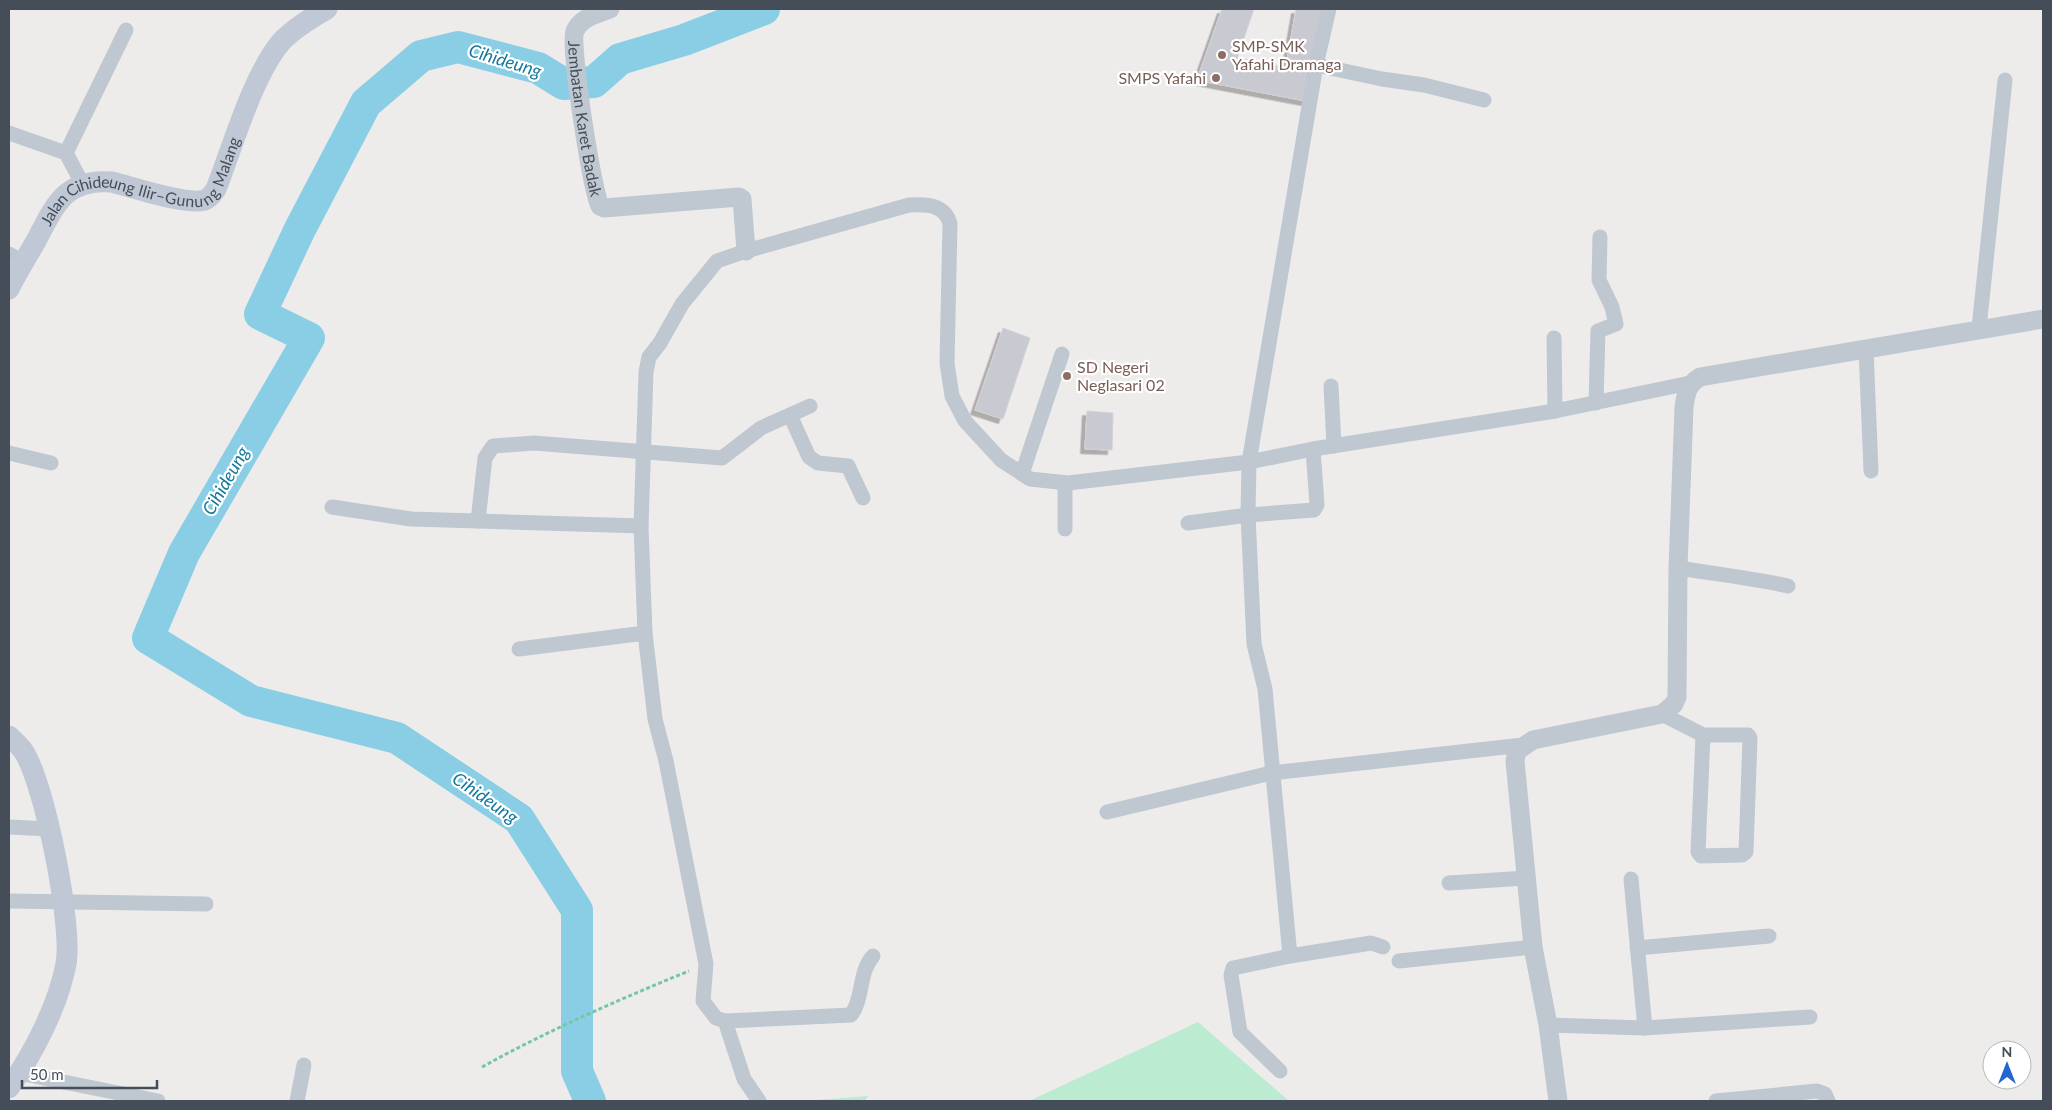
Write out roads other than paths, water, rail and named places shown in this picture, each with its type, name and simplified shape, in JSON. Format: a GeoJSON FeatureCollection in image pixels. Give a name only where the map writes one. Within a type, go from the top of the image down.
{"type":"FeatureCollection","features":[{"type":"Feature","properties":{"kind":"main road","name":"Jalan Cihideung Ilir–Gunung Malang"},"geometry":{"type":"LineString","coordinates":[[9,289],[16,258],[60,198],[83,185],[99,181],[112,182],[191,202],[206,199],[216,189],[260,74],[282,42],[295,30],[328,9]]}},
{"type":"Feature","properties":{"kind":"main road"},"geometry":{"type":"LineString","coordinates":[[9,736],[20,746],[29,762],[50,829],[63,901],[67,945],[66,964],[46,1021],[14,1081]]}},
{"type":"Feature","properties":{"kind":"street","name":"Jembatan Karet Badak"},"geometry":{"type":"LineString","coordinates":[[610,9],[583,20],[576,28],[573,43],[583,120],[600,206],[604,208],[738,197],[742,199],[746,251]]}},
{"type":"Feature","properties":{"kind":"street"},"geometry":{"type":"LineString","coordinates":[[1290,956],[1264,683],[1254,644],[1248,515],[1249,462],[1316,65],[1329,9]]}},
{"type":"Feature","properties":{"kind":"street"},"geometry":{"type":"LineString","coordinates":[[66,153],[126,30]]}},
{"type":"Feature","properties":{"kind":"street"},"geometry":{"type":"LineString","coordinates":[[1316,65],[1382,79],[1424,85],[1484,100]]}},
{"type":"Feature","properties":{"kind":"street"},"geometry":{"type":"LineString","coordinates":[[1979,328],[2006,80]]}},
{"type":"Feature","properties":{"kind":"street"},"geometry":{"type":"LineString","coordinates":[[9,133],[66,153],[83,185]]}},
{"type":"Feature","properties":{"kind":"street"},"geometry":{"type":"LineString","coordinates":[[873,956],[865,969],[858,1002],[850,1015],[843,1017],[725,1021],[716,1018],[703,1002],[706,964],[656,719],[645,633],[641,526],[644,390],[649,357],[660,344],[682,304],[705,273],[717,261],[909,205],[924,204],[942,210],[948,215],[950,224],[947,363],[952,396],[965,421],[1001,460],[1022,474],[1047,482],[1065,483],[1249,462],[1313,449],[1555,411],[1690,383],[1700,377],[1979,328],[2043,319]]}},
{"type":"Feature","properties":{"kind":"street"},"geometry":{"type":"LineString","coordinates":[[1596,403],[1598,331],[1616,324],[1612,307],[1599,280],[1600,237]]}},
{"type":"Feature","properties":{"kind":"street"},"geometry":{"type":"LineString","coordinates":[[1554,338],[1555,411]]}},
{"type":"Feature","properties":{"kind":"street"},"geometry":{"type":"LineString","coordinates":[[1866,348],[1871,471]]}},
{"type":"Feature","properties":{"kind":"street"},"geometry":{"type":"LineString","coordinates":[[1022,474],[1062,354]]}},
{"type":"Feature","properties":{"kind":"street"},"geometry":{"type":"LineString","coordinates":[[1558,1101],[1548,1025],[1533,947],[1514,771],[1517,751],[1523,745],[1533,740],[1662,714],[1674,704],[1679,688],[1678,568],[1684,408],[1685,394],[1690,383]]}},
{"type":"Feature","properties":{"kind":"street"},"geometry":{"type":"LineString","coordinates":[[1331,386],[1334,446]]}},
{"type":"Feature","properties":{"kind":"street"},"geometry":{"type":"LineString","coordinates":[[478,521],[485,458],[493,446],[534,443],[722,458],[762,428],[810,406]]}},
{"type":"Feature","properties":{"kind":"street"},"geometry":{"type":"LineString","coordinates":[[790,415],[809,458],[818,464],[848,466],[863,498]]}},
{"type":"Feature","properties":{"kind":"street"},"geometry":{"type":"LineString","coordinates":[[1188,523],[1316,509],[1313,449]]}},
{"type":"Feature","properties":{"kind":"street"},"geometry":{"type":"LineString","coordinates":[[9,453],[51,463]]}},
{"type":"Feature","properties":{"kind":"street"},"geometry":{"type":"LineString","coordinates":[[1065,483],[1066,529]]}},
{"type":"Feature","properties":{"kind":"street"},"geometry":{"type":"LineString","coordinates":[[332,507],[411,519],[641,526]]}},
{"type":"Feature","properties":{"kind":"street"},"geometry":{"type":"LineString","coordinates":[[1678,568],[1732,578],[1756,579],[1788,586]]}},
{"type":"Feature","properties":{"kind":"street"},"geometry":{"type":"LineString","coordinates":[[519,649],[645,633]]}},
{"type":"Feature","properties":{"kind":"street"},"geometry":{"type":"LineString","coordinates":[[1662,714],[1703,735],[1748,735],[1750,738],[1746,852],[1742,855],[1702,856],[1698,852],[1703,735]]}},
{"type":"Feature","properties":{"kind":"street"},"geometry":{"type":"LineString","coordinates":[[1107,812],[1271,772],[1523,745]]}},
{"type":"Feature","properties":{"kind":"street"},"geometry":{"type":"LineString","coordinates":[[9,827],[50,829]]}},
{"type":"Feature","properties":{"kind":"street"},"geometry":{"type":"LineString","coordinates":[[1449,883],[1526,878]]}},
{"type":"Feature","properties":{"kind":"street"},"geometry":{"type":"LineString","coordinates":[[1631,879],[1646,1028]]}},
{"type":"Feature","properties":{"kind":"street"},"geometry":{"type":"LineString","coordinates":[[9,901],[206,904]]}},
{"type":"Feature","properties":{"kind":"street"},"geometry":{"type":"LineString","coordinates":[[1638,948],[1769,936]]}},
{"type":"Feature","properties":{"kind":"street"},"geometry":{"type":"LineString","coordinates":[[1280,1070],[1246,1040],[1240,1032],[1231,972],[1236,968],[1290,956],[1374,942],[1383,947]]}},
{"type":"Feature","properties":{"kind":"street"},"geometry":{"type":"LineString","coordinates":[[1399,961],[1533,947]]}},
{"type":"Feature","properties":{"kind":"street"},"geometry":{"type":"LineString","coordinates":[[1548,1025],[1646,1028],[1810,1017]]}},
{"type":"Feature","properties":{"kind":"street"},"geometry":{"type":"LineString","coordinates":[[725,1021],[744,1079],[759,1101]]}},
{"type":"Feature","properties":{"kind":"street"},"geometry":{"type":"LineString","coordinates":[[297,1101],[304,1065]]}},
{"type":"Feature","properties":{"kind":"street"},"geometry":{"type":"LineString","coordinates":[[14,1081],[158,1101]]}},
{"type":"Feature","properties":{"kind":"street"},"geometry":{"type":"LineString","coordinates":[[1716,1101],[1817,1091],[1825,1094],[1828,1101]]}},
{"type":"Feature","properties":{"kind":"waterway","name":"Cihideung"},"geometry":{"type":"LineString","coordinates":[[590,1101],[577,1071],[577,910],[519,819],[397,738],[251,701],[148,638],[184,553],[309,338],[260,314],[300,229],[366,103],[421,56],[458,47],[538,68],[564,84],[594,82],[620,59],[684,40],[764,9]]}},
{"type":"Feature","properties":{"kind":"place","name":"SMP-SMK Yafahi Dramaga"},"geometry":{"type":"Point","coordinates":[1222,55]}},
{"type":"Feature","properties":{"kind":"place","name":"SMPS Yafahi"},"geometry":{"type":"Point","coordinates":[1216,78]}},
{"type":"Feature","properties":{"kind":"place","name":"SD Negeri Neglasari 02"},"geometry":{"type":"Point","coordinates":[1067,376]}}]}
